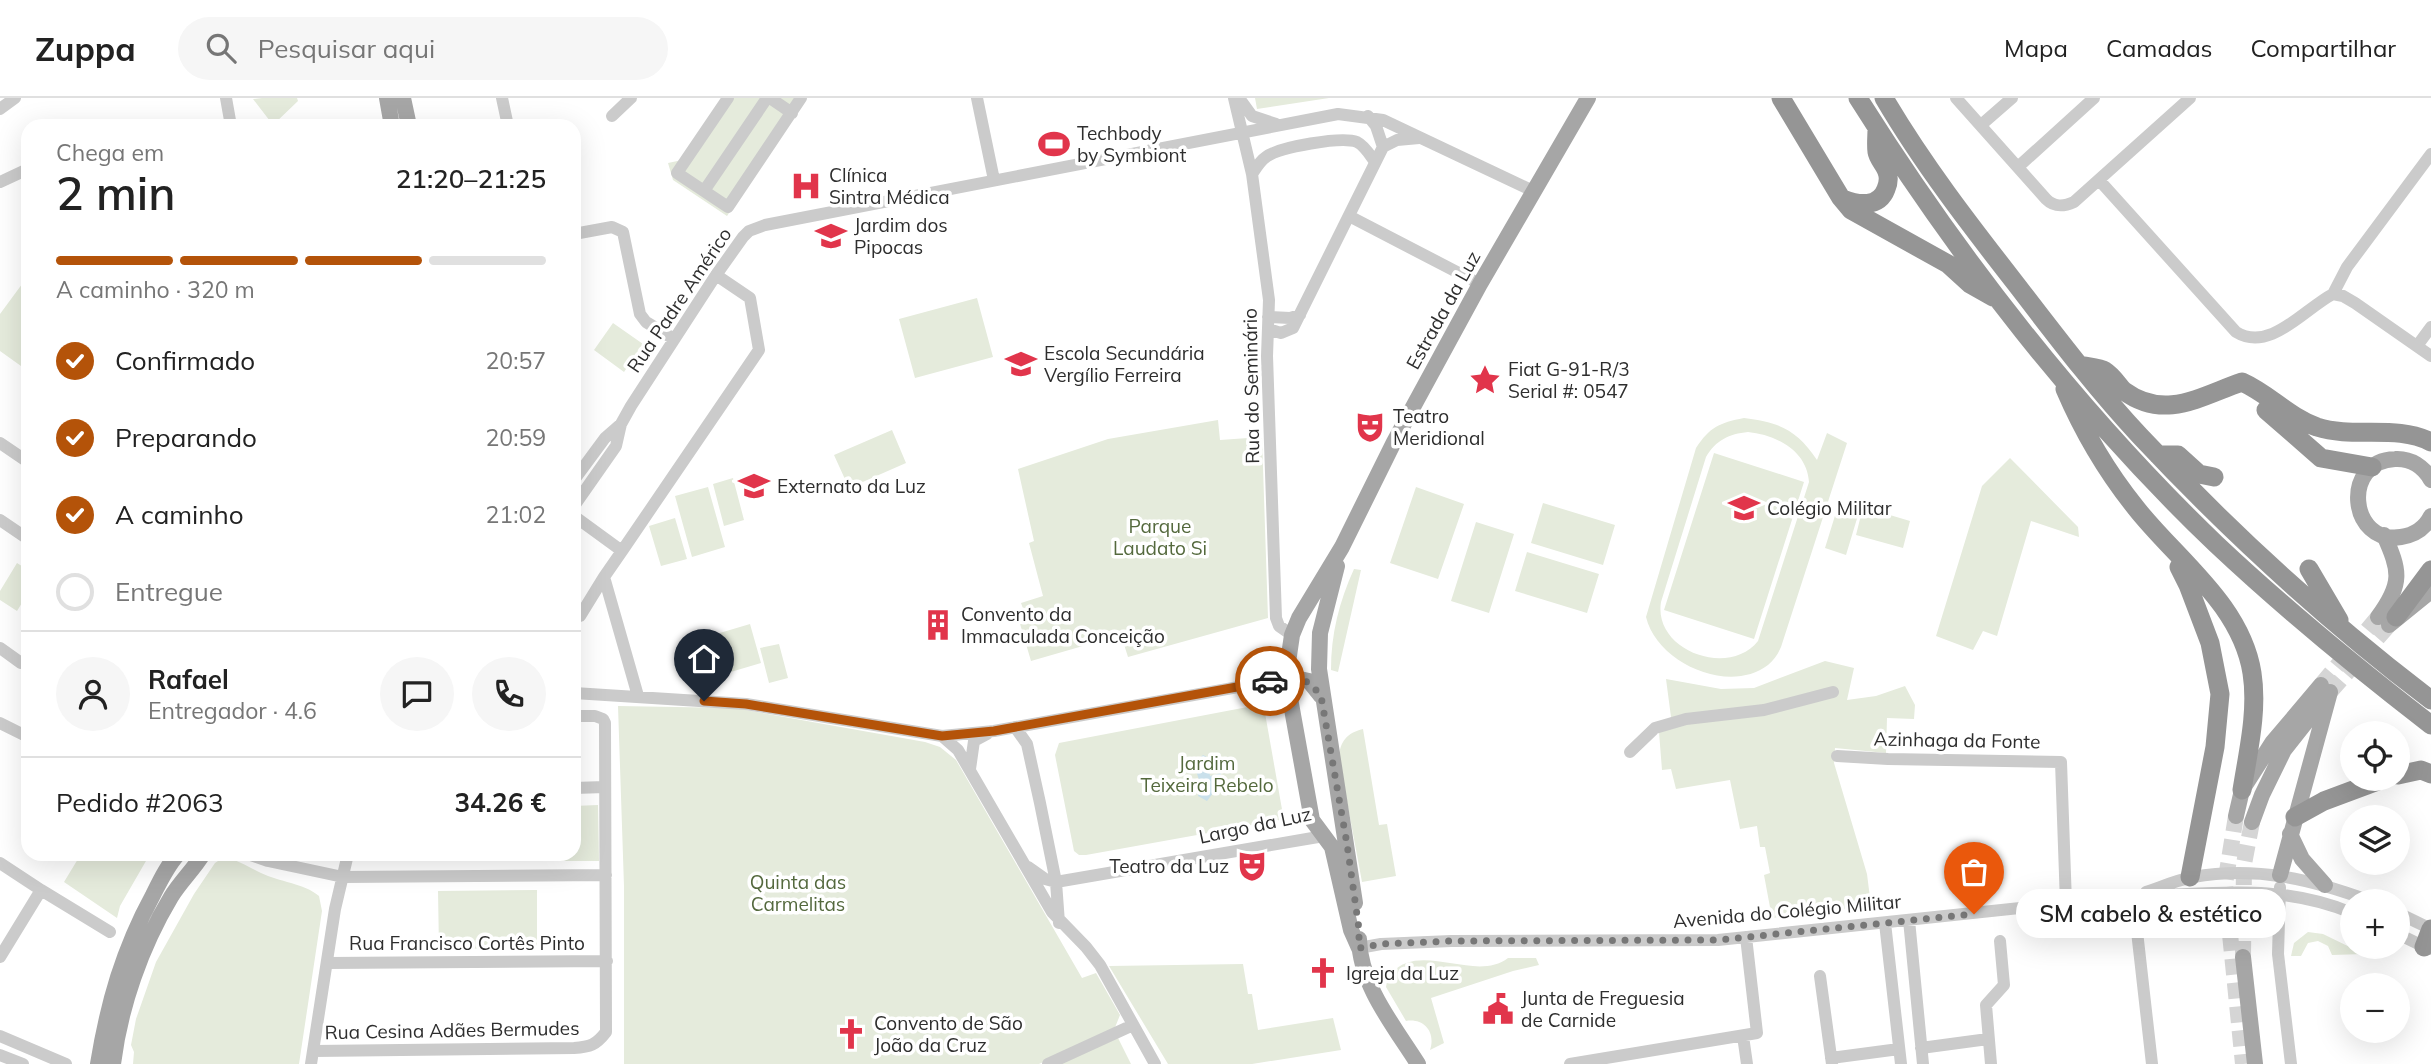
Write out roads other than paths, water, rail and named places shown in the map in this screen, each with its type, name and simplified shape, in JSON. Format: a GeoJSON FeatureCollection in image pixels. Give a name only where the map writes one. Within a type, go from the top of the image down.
{"type":"FeatureCollection","features":[{"type":"Feature","properties":{"kind":"highway"},"geometry":{"type":"LineString","coordinates":[[1781,98],[1851,210],[1948,264],[1970,284],[1997,299]]}},
{"type":"Feature","properties":{"kind":"highway"},"geometry":{"type":"LineString","coordinates":[[1858,98],[1997,299],[2125,450],[2216,543],[2326,641],[2431,725]]}},
{"type":"Feature","properties":{"kind":"highway"},"geometry":{"type":"LineString","coordinates":[[1884,98],[1984,244],[2079,365],[2158,455],[2228,527],[2344,630],[2431,700]]}},
{"type":"Feature","properties":{"kind":"highway"},"geometry":{"type":"LineString","coordinates":[[1842,198],[1856,204],[1865,204],[1877,201],[1884,194],[1888,185],[1888,174],[1877,154],[1877,129]]}},
{"type":"Feature","properties":{"kind":"highway"},"geometry":{"type":"LineString","coordinates":[[2079,365],[2105,370],[2124,390],[2142,401],[2160,407],[2190,402],[2242,382],[2259,390],[2291,414],[2318,427],[2366,433],[2395,433],[2421,437],[2431,442]]}},
{"type":"Feature","properties":{"kind":"highway"},"geometry":{"type":"LineString","coordinates":[[2057,372],[2081,427],[2136,508],[2211,592],[2239,633],[2252,672],[2253,711],[2242,790]]}},
{"type":"Feature","properties":{"kind":"highway"},"geometry":{"type":"LineString","coordinates":[[2213,392],[2252,400],[2321,458],[2372,467]]}},
{"type":"Feature","properties":{"kind":"highway"},"geometry":{"type":"LineString","coordinates":[[2158,455],[2178,455],[2199,474],[2214,477]]}},
{"type":"Feature","properties":{"kind":"highway"},"geometry":{"type":"LineString","coordinates":[[2161,536],[2188,585],[2202,619],[2210,643],[2220,694],[2215,747],[2190,877]]}},
{"type":"Feature","properties":{"kind":"highway"},"geometry":{"type":"LineString","coordinates":[[2309,569],[2344,630]]}},
{"type":"Feature","properties":{"kind":"highway"},"geometry":{"type":"LineString","coordinates":[[2388,620],[2431,570]]}},
{"type":"Feature","properties":{"kind":"highway"},"geometry":{"type":"LineString","coordinates":[[2410,772],[2421,770],[2431,774]]}},
{"type":"Feature","properties":{"kind":"highway"},"geometry":{"type":"LineString","coordinates":[[2293,826],[2324,801],[2350,791]]}},
{"type":"Feature","properties":{"kind":"main road"},"geometry":{"type":"LineString","coordinates":[[387,98],[391,119]]}},
{"type":"Feature","properties":{"kind":"main road"},"geometry":{"type":"LineString","coordinates":[[403,98],[408,119]]}},
{"type":"Feature","properties":{"kind":"main road","name":"Estrada da Luz"},"geometry":{"type":"LineString","coordinates":[[1286,676],[1292,635],[1299,618],[1342,547],[1394,442],[1480,284],[1588,98]]}},
{"type":"Feature","properties":{"kind":"main road"},"geometry":{"type":"LineString","coordinates":[[1890,98],[1898,122]]}},
{"type":"Feature","properties":{"kind":"main road"},"geometry":{"type":"LineString","coordinates":[[2420,467],[2431,454]]}},
{"type":"Feature","properties":{"kind":"main road"},"geometry":{"type":"LineString","coordinates":[[2431,480],[2420,467],[2409,461],[2384,461],[2364,475],[2357,498],[2364,521],[2373,530],[2396,538],[2420,529],[2431,516]]}},
{"type":"Feature","properties":{"kind":"main road"},"geometry":{"type":"LineString","coordinates":[[2384,535],[2398,570],[2388,620]]}},
{"type":"Feature","properties":{"kind":"main road","name":"Estrada da Luz"},"geometry":{"type":"LineString","coordinates":[[1321,696],[1320,633],[1342,547]]}},
{"type":"Feature","properties":{"kind":"main road"},"geometry":{"type":"LineString","coordinates":[[2388,620],[2431,591]]}},
{"type":"Feature","properties":{"kind":"main road"},"geometry":{"type":"LineString","coordinates":[[1286,676],[1309,681],[1321,696],[1359,929],[1359,948]]}},
{"type":"Feature","properties":{"kind":"main road","name":"Largo da Luz"},"geometry":{"type":"LineString","coordinates":[[1286,676],[1312,820],[1324,836]]}},
{"type":"Feature","properties":{"kind":"main road"},"geometry":{"type":"LineString","coordinates":[[2236,816],[2242,790],[2272,743],[2326,689]]}},
{"type":"Feature","properties":{"kind":"main road"},"geometry":{"type":"LineString","coordinates":[[2252,822],[2284,750],[2326,689]]}},
{"type":"Feature","properties":{"kind":"main road"},"geometry":{"type":"LineString","coordinates":[[2280,875],[2326,689]]}},
{"type":"Feature","properties":{"kind":"main road"},"geometry":{"type":"LineString","coordinates":[[1341,814],[1324,836],[1332,847],[1337,863],[1351,930],[1375,995],[1418,1064]]}},
{"type":"Feature","properties":{"kind":"main road"},"geometry":{"type":"LineString","coordinates":[[2293,826],[2302,859],[2325,885]]}},
{"type":"Feature","properties":{"kind":"main road"},"geometry":{"type":"LineString","coordinates":[[113,1064],[108,1044],[113,987],[142,914],[171,861]]}},
{"type":"Feature","properties":{"kind":"main road"},"geometry":{"type":"LineString","coordinates":[[98,1064],[153,931],[172,896],[186,861]]}},
{"type":"Feature","properties":{"kind":"main road"},"geometry":{"type":"LineString","coordinates":[[172,896],[198,861]]}},
{"type":"Feature","properties":{"kind":"main road"},"geometry":{"type":"LineString","coordinates":[[2243,957],[2256,1064]]}},
{"type":"Feature","properties":{"kind":"street"},"geometry":{"type":"LineString","coordinates":[[0,109],[15,98]]}},
{"type":"Feature","properties":{"kind":"street"},"geometry":{"type":"LineString","coordinates":[[226,98],[230,119]]}},
{"type":"Feature","properties":{"kind":"street"},"geometry":{"type":"LineString","coordinates":[[502,98],[506,119]]}},
{"type":"Feature","properties":{"kind":"street"},"geometry":{"type":"LineString","coordinates":[[612,116],[631,98]]}},
{"type":"Feature","properties":{"kind":"street"},"geometry":{"type":"LineString","coordinates":[[728,98],[677,173],[728,207],[802,98]]}},
{"type":"Feature","properties":{"kind":"street"},"geometry":{"type":"LineString","coordinates":[[704,191],[768,98],[792,113]]}},
{"type":"Feature","properties":{"kind":"street"},"geometry":{"type":"LineString","coordinates":[[977,98],[994,180]]}},
{"type":"Feature","properties":{"kind":"street"},"geometry":{"type":"LineString","coordinates":[[1237,98],[1252,116],[1265,122],[1280,124]]}},
{"type":"Feature","properties":{"kind":"street","name":"Rua do Seminário"},"geometry":{"type":"LineString","coordinates":[[1237,98],[1241,132],[1252,174],[1269,300],[1276,618],[1279,626],[1292,635]]}},
{"type":"Feature","properties":{"kind":"street"},"geometry":{"type":"LineString","coordinates":[[1956,98],[2046,199],[2055,205],[2074,202],[2190,98]]}},
{"type":"Feature","properties":{"kind":"street"},"geometry":{"type":"LineString","coordinates":[[1980,125],[2012,98]]}},
{"type":"Feature","properties":{"kind":"street"},"geometry":{"type":"LineString","coordinates":[[2018,167],[2094,98]]}},
{"type":"Feature","properties":{"kind":"street","name":"Rua Padre Américo"},"geometry":{"type":"LineString","coordinates":[[581,471],[605,438],[621,424],[743,237],[749,231],[765,225],[1338,114],[1383,120],[1533,191]]}},
{"type":"Feature","properties":{"kind":"street"},"geometry":{"type":"LineString","coordinates":[[1368,116],[1376,126],[1383,147]]}},
{"type":"Feature","properties":{"kind":"street"},"geometry":{"type":"LineString","coordinates":[[1268,323],[1286,333],[1293,328],[1383,147],[1398,140],[1424,138]]}},
{"type":"Feature","properties":{"kind":"street"},"geometry":{"type":"LineString","coordinates":[[1252,174],[1266,156],[1334,141],[1359,143],[1375,162]]}},
{"type":"Feature","properties":{"kind":"street"},"geometry":{"type":"LineString","coordinates":[[2099,180],[2236,332],[2257,339],[2273,334],[2333,294],[2347,267],[2431,154]]}},
{"type":"Feature","properties":{"kind":"street"},"geometry":{"type":"LineString","coordinates":[[0,182],[21,172]]}},
{"type":"Feature","properties":{"kind":"street"},"geometry":{"type":"LineString","coordinates":[[1349,216],[1480,284]]}},
{"type":"Feature","properties":{"kind":"street"},"geometry":{"type":"LineString","coordinates":[[581,233],[612,228],[623,232],[640,314],[646,322],[674,340]]}},
{"type":"Feature","properties":{"kind":"street"},"geometry":{"type":"LineString","coordinates":[[581,615],[604,577],[759,350],[750,298],[716,275]]}},
{"type":"Feature","properties":{"kind":"street"},"geometry":{"type":"LineString","coordinates":[[2333,294],[2355,303],[2431,356]]}},
{"type":"Feature","properties":{"kind":"street"},"geometry":{"type":"LineString","coordinates":[[2417,346],[2431,327]]}},
{"type":"Feature","properties":{"kind":"street","name":"Rua Padre Américo"},"geometry":{"type":"LineString","coordinates":[[581,496],[616,446],[621,424]]}},
{"type":"Feature","properties":{"kind":"street"},"geometry":{"type":"LineString","coordinates":[[0,443],[21,457]]}},
{"type":"Feature","properties":{"kind":"street"},"geometry":{"type":"LineString","coordinates":[[0,520],[21,534]]}},
{"type":"Feature","properties":{"kind":"street"},"geometry":{"type":"LineString","coordinates":[[581,521],[622,551]]}},
{"type":"Feature","properties":{"kind":"street"},"geometry":{"type":"LineString","coordinates":[[604,577],[638,696]]}},
{"type":"Feature","properties":{"kind":"street"},"geometry":{"type":"LineString","coordinates":[[0,648],[21,662]]}},
{"type":"Feature","properties":{"kind":"street"},"geometry":{"type":"LineString","coordinates":[[581,693],[746,704],[942,736],[994,731],[1272,681],[1286,676]]}},
{"type":"Feature","properties":{"kind":"street"},"geometry":{"type":"LineString","coordinates":[[1630,752],[1655,728],[1675,722],[1764,710],[1833,692]]}},
{"type":"Feature","properties":{"kind":"street","name":"Rua Cesina Adães Bermudes"},"geometry":{"type":"LineString","coordinates":[[313,1058],[590,1047],[606,1032],[605,723],[603,719],[595,716],[581,716]]}},
{"type":"Feature","properties":{"kind":"street"},"geometry":{"type":"LineString","coordinates":[[0,723],[21,734]]}},
{"type":"Feature","properties":{"kind":"street"},"geometry":{"type":"LineString","coordinates":[[1016,727],[1027,744],[1056,882],[1059,923]]}},
{"type":"Feature","properties":{"kind":"street"},"geometry":{"type":"LineString","coordinates":[[970,769],[974,741],[994,731]]}},
{"type":"Feature","properties":{"kind":"street"},"geometry":{"type":"LineString","coordinates":[[942,736],[958,750],[970,769],[1059,923],[1086,947],[1100,965],[1155,1064]]}},
{"type":"Feature","properties":{"kind":"street","name":"Azinhaga da Fonte"},"geometry":{"type":"LineString","coordinates":[[1837,756],[2061,762],[2066,903]]}},
{"type":"Feature","properties":{"kind":"street"},"geometry":{"type":"LineString","coordinates":[[581,788],[605,787]]}},
{"type":"Feature","properties":{"kind":"street","name":"Largo da Luz"},"geometry":{"type":"LineString","coordinates":[[1056,882],[1324,836]]}},
{"type":"Feature","properties":{"kind":"street"},"geometry":{"type":"LineString","coordinates":[[272,861],[343,877],[606,875]]}},
{"type":"Feature","properties":{"kind":"street"},"geometry":{"type":"LineString","coordinates":[[278,861],[283,864]]}},
{"type":"Feature","properties":{"kind":"street"},"geometry":{"type":"LineString","coordinates":[[313,1058],[335,909],[346,861]]}},
{"type":"Feature","properties":{"kind":"street"},"geometry":{"type":"LineString","coordinates":[[0,863],[110,932]]}},
{"type":"Feature","properties":{"kind":"street"},"geometry":{"type":"LineString","coordinates":[[1025,865],[1056,882]]}},
{"type":"Feature","properties":{"kind":"street","name":"Avenida do Colégio Militar"},"geometry":{"type":"LineString","coordinates":[[2133,895],[2190,877],[2230,874],[2280,875],[2340,890]]}},
{"type":"Feature","properties":{"kind":"street"},"geometry":{"type":"LineString","coordinates":[[2280,875],[2278,954],[2291,1064]]}},
{"type":"Feature","properties":{"kind":"street"},"geometry":{"type":"LineString","coordinates":[[0,957],[4,945],[41,890]]}},
{"type":"Feature","properties":{"kind":"street","name":"Avenida do Colégio Militar"},"geometry":{"type":"LineString","coordinates":[[1359,948],[1381,944],[1451,941],[1718,940],[2133,895],[2189,895],[2227,891],[2281,894],[2324,901],[2340,908]]}},
{"type":"Feature","properties":{"kind":"street"},"geometry":{"type":"LineString","coordinates":[[2133,895],[2151,1064]]}},
{"type":"Feature","properties":{"kind":"street"},"geometry":{"type":"LineString","coordinates":[[1909,920],[1923,1064]]}},
{"type":"Feature","properties":{"kind":"street"},"geometry":{"type":"LineString","coordinates":[[1885,923],[1901,1064]]}},
{"type":"Feature","properties":{"kind":"street"},"geometry":{"type":"LineString","coordinates":[[2410,924],[2429,942]]}},
{"type":"Feature","properties":{"kind":"street"},"geometry":{"type":"LineString","coordinates":[[1570,1064],[1595,1062],[1757,1033],[1746,937]]}},
{"type":"Feature","properties":{"kind":"street"},"geometry":{"type":"LineString","coordinates":[[2410,937],[2429,942]]}},
{"type":"Feature","properties":{"kind":"street"},"geometry":{"type":"LineString","coordinates":[[1991,1064],[1986,1004],[2004,985],[2000,941]]}},
{"type":"Feature","properties":{"kind":"street","name":"Rua Francisco Cortês Pinto"},"geometry":{"type":"LineString","coordinates":[[327,963],[607,961]]}},
{"type":"Feature","properties":{"kind":"street"},"geometry":{"type":"LineString","coordinates":[[1820,976],[1832,1061],[1899,1049]]}},
{"type":"Feature","properties":{"kind":"street"},"geometry":{"type":"LineString","coordinates":[[1048,1064],[1133,1025]]}},
{"type":"Feature","properties":{"kind":"street"},"geometry":{"type":"LineString","coordinates":[[0,1036],[66,1064]]}},
{"type":"Feature","properties":{"kind":"street"},"geometry":{"type":"LineString","coordinates":[[1743,1036],[1747,1064]]}},
{"type":"Feature","properties":{"kind":"street"},"geometry":{"type":"LineString","coordinates":[[1922,1048],[1988,1039]]}},
{"type":"Feature","properties":{"kind":"street"},"geometry":{"type":"LineString","coordinates":[[0,1055],[23,1064]]}},
{"type":"Feature","properties":{"kind":"water"},"geometry":{"type":"Polygon","coordinates":[[[1203,755],[1215,761],[1219,768],[1209,771],[1210,776],[1221,773],[1219,785],[1207,801],[1198,796],[1199,780],[1194,764],[1203,755]]]}},
{"type":"Feature","properties":{"kind":"tunnel"},"geometry":{"type":"LineString","coordinates":[[2321,685],[2378,617]]}},
{"type":"Feature","properties":{"kind":"tunnel"},"geometry":{"type":"LineString","coordinates":[[2330,692],[2389,625]]}},
{"type":"Feature","properties":{"kind":"tunnel"},"geometry":{"type":"LineString","coordinates":[[2236,816],[2225,884],[2243,1064]]}},
{"type":"Feature","properties":{"kind":"tunnel"},"geometry":{"type":"LineString","coordinates":[[2243,957],[2244,864],[2252,822]]}},
{"type":"Feature","properties":{"kind":"place","name":"Techbody by Symbiont"},"geometry":{"type":"Point","coordinates":[1054,144]}},
{"type":"Feature","properties":{"kind":"place","name":"Clínica Sintra Médica"},"geometry":{"type":"Point","coordinates":[806,186]}},
{"type":"Feature","properties":{"kind":"place","name":"Jardim dos Pipocas"},"geometry":{"type":"Point","coordinates":[831,236]}},
{"type":"Feature","properties":{"kind":"place","name":"Escola Secundária Vergílio Ferreira"},"geometry":{"type":"Point","coordinates":[1021,364]}},
{"type":"Feature","properties":{"kind":"place","name":"Fiat G-91-R/3 Serial #: 0547"},"geometry":{"type":"Point","coordinates":[1485,380]}},
{"type":"Feature","properties":{"kind":"place","name":"Teatro Meridional"},"geometry":{"type":"Point","coordinates":[1370,427]}},
{"type":"Feature","properties":{"kind":"place","name":"Externato da Luz"},"geometry":{"type":"Point","coordinates":[754,486]}},
{"type":"Feature","properties":{"kind":"place","name":"Colégio Militar"},"geometry":{"type":"Point","coordinates":[1744,508]}},
{"type":"Feature","properties":{"kind":"place","name":"Convento da Immaculada Conceição"},"geometry":{"type":"Point","coordinates":[938,625]}},
{"type":"Feature","properties":{"kind":"place","name":"Teatro da Luz"},"geometry":{"type":"Point","coordinates":[1252,866]}},
{"type":"Feature","properties":{"kind":"place","name":"SM cabelo & estético"},"geometry":{"type":"Point","coordinates":[1974,914]}},
{"type":"Feature","properties":{"kind":"place","name":"Igreja da Luz"},"geometry":{"type":"Point","coordinates":[1323,973]}},
{"type":"Feature","properties":{"kind":"place","name":"Junta de Freguesia de Carnide"},"geometry":{"type":"Point","coordinates":[1498,1009]}},
{"type":"Feature","properties":{"kind":"place","name":"Convento de São João da Cruz"},"geometry":{"type":"Point","coordinates":[851,1034]}},
{"type":"Feature","properties":{"kind":"park label","name":"Parque Laudato Si"},"geometry":{"type":"Point","coordinates":[1160,537]}},
{"type":"Feature","properties":{"kind":"park label","name":"Jardim Teixeira Rebelo"},"geometry":{"type":"Point","coordinates":[1207,774]}},
{"type":"Feature","properties":{"kind":"park label","name":"Quinta das Carmelitas"},"geometry":{"type":"Point","coordinates":[798,893]}}]}
